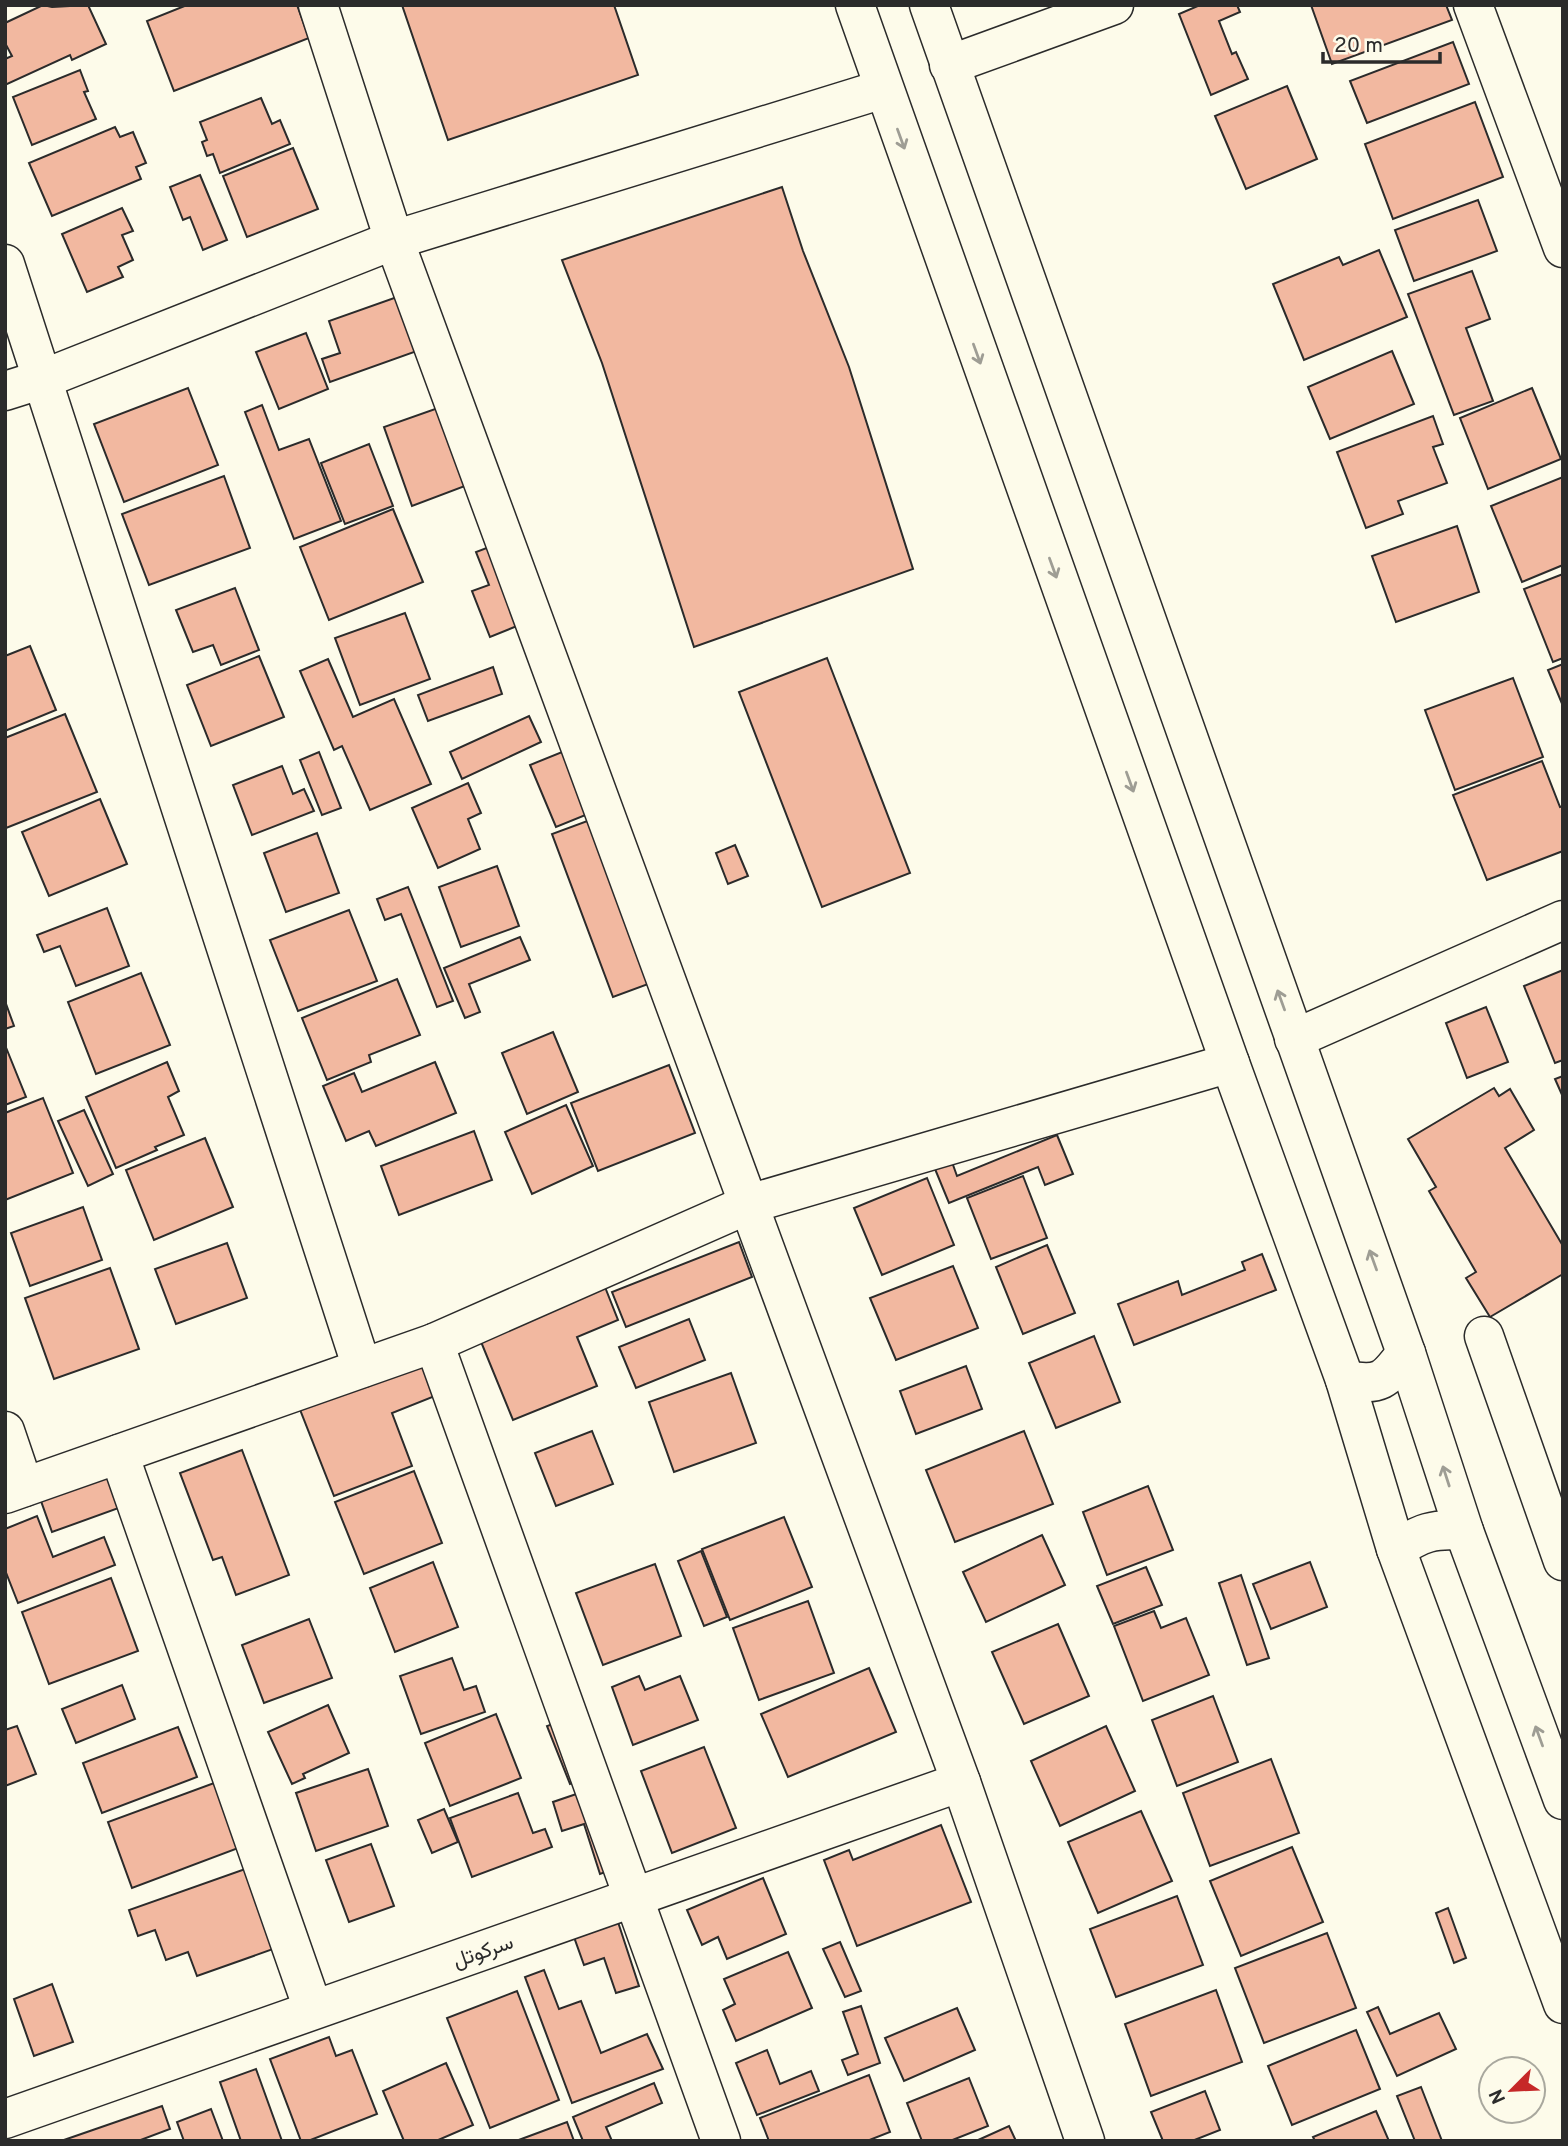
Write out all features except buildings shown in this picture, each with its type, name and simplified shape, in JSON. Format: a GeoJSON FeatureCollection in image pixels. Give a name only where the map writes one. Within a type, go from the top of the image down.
{"type":"FeatureCollection","features":[{"type":"Feature","properties":{"kind":"street"},"geometry":{"type":"LineString","coordinates":[[318,5],[394,240],[961,1782],[1086,2141]]}},
{"type":"Feature","properties":{"kind":"street"},"geometry":{"type":"LineString","coordinates":[[855,5],[1345,1380],[1395,1549],[1563,2004]]}},
{"type":"Feature","properties":{"kind":"street"},"geometry":{"type":"LineString","coordinates":[[929,5],[1406,1353],[1464,1531],[1563,1800]]}},
{"type":"Feature","properties":{"kind":"street"},"geometry":{"type":"LineString","coordinates":[[949,65],[1114,5]]}},
{"type":"Feature","properties":{"kind":"street"},"geometry":{"type":"LineString","coordinates":[[1473,5],[1563,248]]}},
{"type":"Feature","properties":{"kind":"street"},"geometry":{"type":"LineString","coordinates":[[5,391],[43,379],[394,240],[883,89]]}},
{"type":"Feature","properties":{"kind":"street"},"geometry":{"type":"LineString","coordinates":[[5,264],[362,1368]]}},
{"type":"Feature","properties":{"kind":"street"},"geometry":{"type":"LineString","coordinates":[[1294,1039],[1563,920]]}},
{"type":"Feature","properties":{"kind":"street"},"geometry":{"type":"LineString","coordinates":[[5,1431],[15,1491],[434,1343],[749,1204],[1230,1063]]}},
{"type":"Feature","properties":{"kind":"street"},"geometry":{"type":"LineString","coordinates":[[1484,1336],[1563,1561]]}},
{"type":"Feature","properties":{"kind":"street"},"geometry":{"type":"LineString","coordinates":[[434,1343],[721,2141]]}},
{"type":"Feature","properties":{"kind":"street"},"geometry":{"type":"LineString","coordinates":[[1345,1380],[1377,1383],[1388,1377],[1406,1353]]}},
{"type":"Feature","properties":{"kind":"street"},"geometry":{"type":"LineString","coordinates":[[118,1454],[313,2009]]}},
{"type":"Feature","properties":{"kind":"street"},"geometry":{"type":"LineString","coordinates":[[1395,1549],[1427,1531],[1464,1531]]}},
{"type":"Feature","properties":{"kind":"street","name":"سرکوتل"},"geometry":{"type":"LineString","coordinates":[[5,2119],[961,1782]]}}]}
